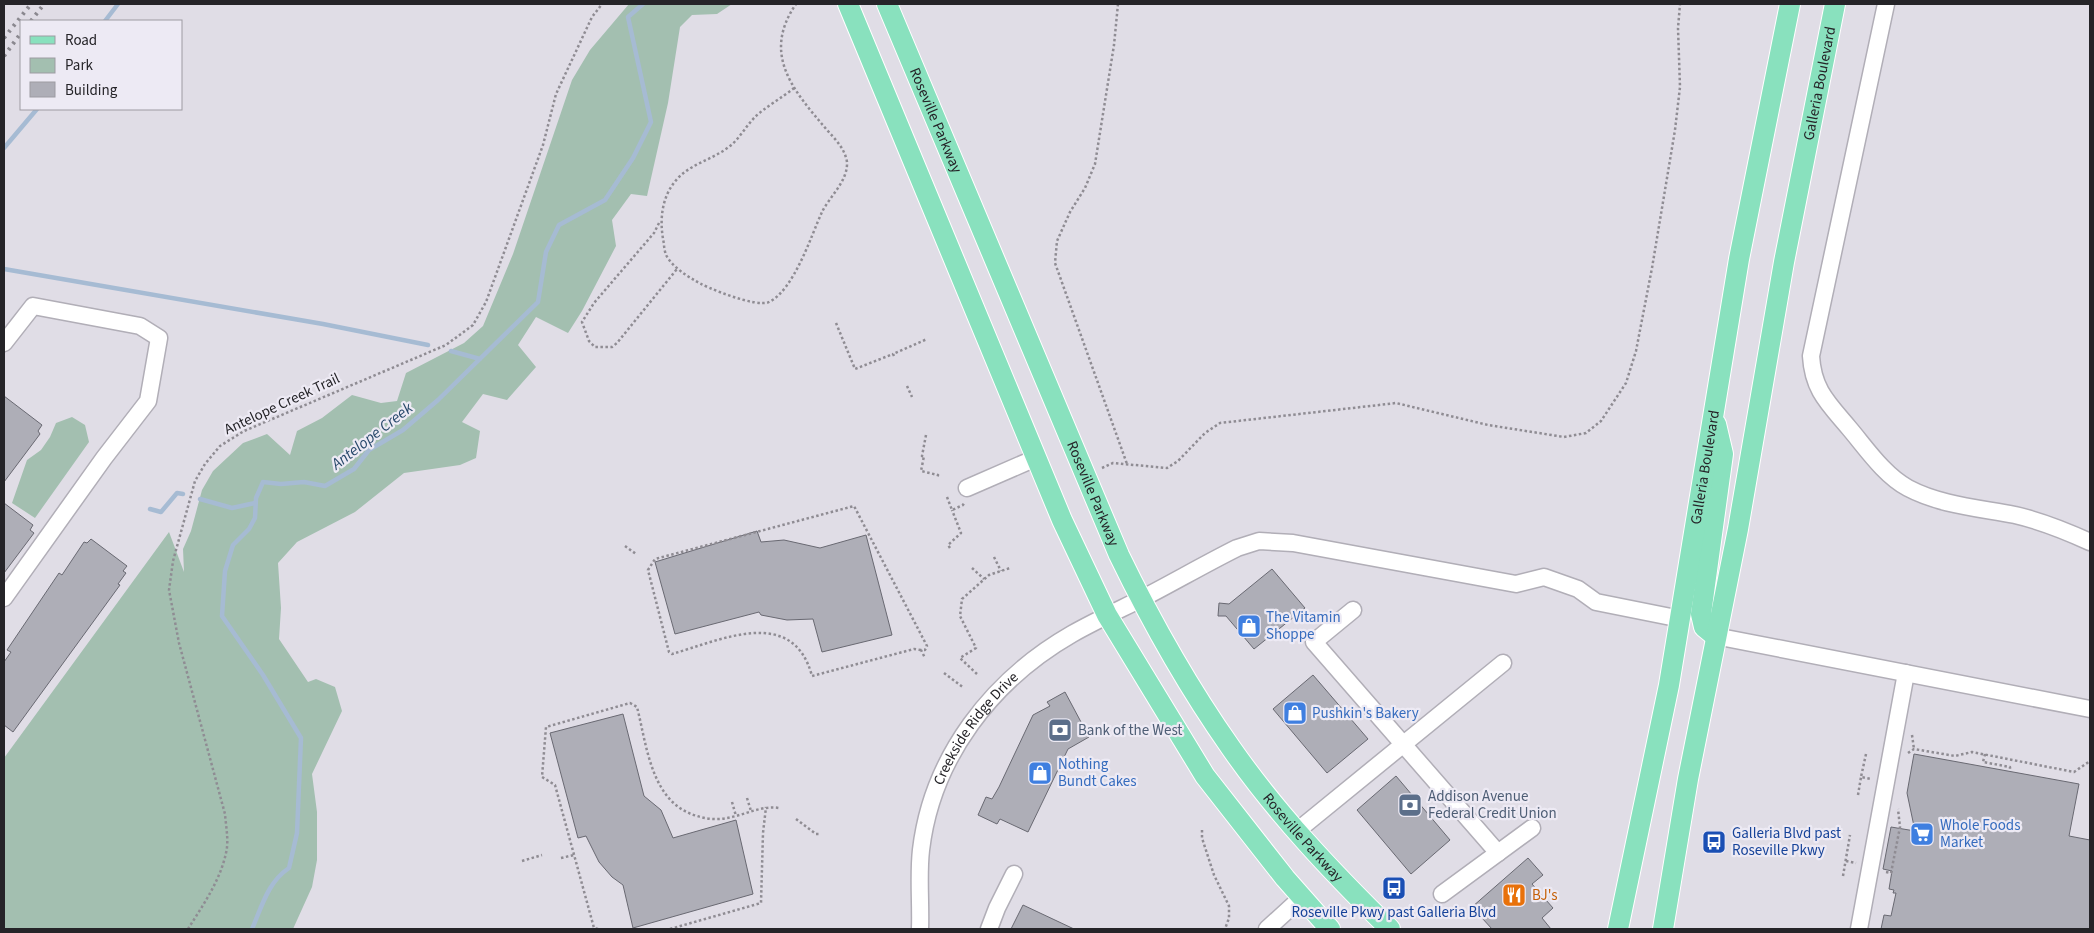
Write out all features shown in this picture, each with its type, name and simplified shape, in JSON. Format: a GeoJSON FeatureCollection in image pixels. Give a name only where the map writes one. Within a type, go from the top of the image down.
{"type":"FeatureCollection","features":[{"type":"Feature","properties":{"kind":"main road"},"geometry":{"type":"LineString","coordinates":[[848,4],[1066,529],[1107,615],[1205,776],[1301,898],[1330,929]]}},
{"type":"Feature","properties":{"kind":"main road","name":"Galleria Boulevard"},"geometry":{"type":"LineString","coordinates":[[1618,929],[1681,619],[1739,259],[1790,4]]}},
{"type":"Feature","properties":{"kind":"main road","name":"Galleria Boulevard"},"geometry":{"type":"LineString","coordinates":[[1667,928],[1683,806],[1715,636],[1738,529],[1784,262],[1835,4]]}},
{"type":"Feature","properties":{"kind":"main road","name":"Roseville Parkway"},"geometry":{"type":"LineString","coordinates":[[887,5],[1119,555],[1141,599],[1230,747],[1331,871],[1390,929]]}},
{"type":"Feature","properties":{"kind":"main road"},"geometry":{"type":"LineString","coordinates":[[1714,418],[1723,454],[1701,614],[1704,627],[1715,636]]}},
{"type":"Feature","properties":{"kind":"main road"},"geometry":{"type":"LineString","coordinates":[[1612,929],[1624,897]]}},
{"type":"Feature","properties":{"kind":"street"},"geometry":{"type":"LineString","coordinates":[[1886,4],[1811,356],[1812,374],[1824,399],[1891,476],[1907,488],[1949,503],[2017,516],[2051,525],[2090,542]]}},
{"type":"Feature","properties":{"kind":"street"},"geometry":{"type":"LineString","coordinates":[[4,343],[33,306],[140,326],[159,338],[148,401],[4,598]]}},
{"type":"Feature","properties":{"kind":"street"},"geometry":{"type":"LineString","coordinates":[[966,495],[1036,458]]}},
{"type":"Feature","properties":{"kind":"street","name":"Creekside Ridge Drive"},"geometry":{"type":"LineString","coordinates":[[920,929],[921,850],[925,831],[934,797],[946,764],[963,733],[1008,681],[1071,634],[1237,548],[1260,541],[1293,543],[1516,584],[1544,577],[1578,589],[1596,602],[1681,619]]}},
{"type":"Feature","properties":{"kind":"street"},"geometry":{"type":"LineString","coordinates":[[1353,610],[1314,642],[1402,746],[1498,853]]}},
{"type":"Feature","properties":{"kind":"street"},"geometry":{"type":"LineString","coordinates":[[1715,636],[2090,709]]}},
{"type":"Feature","properties":{"kind":"street"},"geometry":{"type":"LineString","coordinates":[[1297,831],[1503,663]]}},
{"type":"Feature","properties":{"kind":"street"},"geometry":{"type":"LineString","coordinates":[[1859,929],[1906,673]]}},
{"type":"Feature","properties":{"kind":"street"},"geometry":{"type":"LineString","coordinates":[[1442,894],[1532,828]]}},
{"type":"Feature","properties":{"kind":"street"},"geometry":{"type":"LineString","coordinates":[[989,929],[1014,874]]}},
{"type":"Feature","properties":{"kind":"street"},"geometry":{"type":"LineString","coordinates":[[1267,929],[1301,898]]}},
{"type":"Feature","properties":{"kind":"path","name":"Antelope Creek Trail"},"geometry":{"type":"LineString","coordinates":[[188,929],[218,878],[226,852],[227,835],[225,814],[179,643],[169,590],[173,561],[195,481],[205,464],[220,446],[244,431],[380,372],[427,354],[446,345],[473,325],[486,302],[542,145],[556,94],[592,17],[602,4]]}},
{"type":"Feature","properties":{"kind":"path"},"geometry":{"type":"LineString","coordinates":[[660,221],[666,255],[678,268],[701,284],[757,304],[769,303],[781,292],[794,274],[823,211],[844,179],[847,163],[842,148],[805,104],[788,79],[780,50],[781,38],[785,25],[796,4]]}},
{"type":"Feature","properties":{"kind":"path"},"geometry":{"type":"LineString","coordinates":[[1118,4],[1114,45],[1096,164],[1085,188],[1070,212],[1057,242],[1055,263],[1127,464]]}},
{"type":"Feature","properties":{"kind":"path"},"geometry":{"type":"LineString","coordinates":[[1085,475],[1114,463],[1167,468],[1178,461],[1205,432],[1220,423],[1378,405],[1396,404],[1488,425],[1564,437],[1586,433],[1601,421],[1626,382],[1636,351],[1675,130],[1680,87],[1678,28],[1680,4]]}},
{"type":"Feature","properties":{"kind":"path"},"geometry":{"type":"LineString","coordinates":[[678,268],[617,343],[612,347],[595,347],[589,341],[582,322],[594,303],[654,233],[660,221],[667,191],[677,178],[730,146],[755,117],[794,88]]}},
{"type":"Feature","properties":{"kind":"path"},"geometry":{"type":"LineString","coordinates":[[836,323],[855,370],[894,355],[927,339]]}},
{"type":"Feature","properties":{"kind":"path"},"geometry":{"type":"LineString","coordinates":[[907,386],[912,397]]}},
{"type":"Feature","properties":{"kind":"path"},"geometry":{"type":"LineString","coordinates":[[926,435],[921,471],[938,475],[937,478]]}},
{"type":"Feature","properties":{"kind":"path"},"geometry":{"type":"LineString","coordinates":[[952,510],[963,506],[966,495]]}},
{"type":"Feature","properties":{"kind":"path"},"geometry":{"type":"LineString","coordinates":[[947,497],[961,533],[948,545],[950,548]]}},
{"type":"Feature","properties":{"kind":"path"},"geometry":{"type":"LineString","coordinates":[[854,506],[927,646],[925,650],[922,650],[914,649],[812,676],[809,664],[800,648],[786,638],[764,632],[748,633],[672,654],[669,652],[648,570],[655,559],[854,506]]}},
{"type":"Feature","properties":{"kind":"path"},"geometry":{"type":"LineString","coordinates":[[625,546],[636,554]]}},
{"type":"Feature","properties":{"kind":"path"},"geometry":{"type":"LineString","coordinates":[[994,557],[1000,571]]}},
{"type":"Feature","properties":{"kind":"path"},"geometry":{"type":"LineString","coordinates":[[972,568],[984,579]]}},
{"type":"Feature","properties":{"kind":"path"},"geometry":{"type":"LineString","coordinates":[[977,674],[960,658],[976,648],[960,616],[962,599],[984,579],[1010,568]]}},
{"type":"Feature","properties":{"kind":"path"},"geometry":{"type":"LineString","coordinates":[[922,650],[925,658]]}},
{"type":"Feature","properties":{"kind":"path"},"geometry":{"type":"LineString","coordinates":[[944,673],[964,688]]}},
{"type":"Feature","properties":{"kind":"path"},"geometry":{"type":"LineString","coordinates":[[598,929],[594,928],[555,785],[542,777],[546,727],[630,703],[637,707],[654,771],[661,788],[669,800],[681,810],[700,817],[719,819],[766,808],[780,808]]}},
{"type":"Feature","properties":{"kind":"path"},"geometry":{"type":"LineString","coordinates":[[1911,729],[1914,749]]}},
{"type":"Feature","properties":{"kind":"path"},"geometry":{"type":"LineString","coordinates":[[1903,756],[1914,749],[1955,756],[1972,752],[2074,772],[2090,761]]}},
{"type":"Feature","properties":{"kind":"path"},"geometry":{"type":"LineString","coordinates":[[1985,754],[1983,762],[2010,767],[2010,771]]}},
{"type":"Feature","properties":{"kind":"path"},"geometry":{"type":"LineString","coordinates":[[1858,795],[1861,777]]}},
{"type":"Feature","properties":{"kind":"path"},"geometry":{"type":"LineString","coordinates":[[748,798],[751,812]]}},
{"type":"Feature","properties":{"kind":"path"},"geometry":{"type":"LineString","coordinates":[[732,802],[736,816]]}},
{"type":"Feature","properties":{"kind":"path"},"geometry":{"type":"LineString","coordinates":[[1884,871],[1892,873],[1900,826],[1897,804]]}},
{"type":"Feature","properties":{"kind":"path"},"geometry":{"type":"LineString","coordinates":[[670,929],[761,903],[763,833],[766,808]]}},
{"type":"Feature","properties":{"kind":"path"},"geometry":{"type":"LineString","coordinates":[[796,819],[816,834],[820,834]]}},
{"type":"Feature","properties":{"kind":"path"},"geometry":{"type":"LineString","coordinates":[[1202,830],[1201,834],[1214,875],[1229,906],[1229,918],[1225,929]]}},
{"type":"Feature","properties":{"kind":"path"},"geometry":{"type":"LineString","coordinates":[[1843,876],[1850,835]]}},
{"type":"Feature","properties":{"kind":"path"},"geometry":{"type":"LineString","coordinates":[[522,861],[542,855]]}},
{"type":"Feature","properties":{"kind":"path"},"geometry":{"type":"LineString","coordinates":[[561,858],[574,855]]}},
{"type":"Feature","properties":{"kind":"green space"},"geometry":{"type":"Polygon","coordinates":[[[629,4],[732,4],[717,14],[692,15],[680,27],[668,103],[647,196],[631,194],[612,220],[616,246],[582,311],[568,333],[536,317],[518,345],[536,367],[507,400],[483,394],[462,422],[480,431],[476,458],[460,465],[404,473],[355,512],[297,542],[278,563],[281,608],[279,639],[308,682],[316,679],[335,687],[342,711],[312,774],[317,812],[317,860],[312,887],[293,929],[4,929],[4,758],[169,532],[184,572],[183,549],[191,531],[202,490],[213,471],[243,443],[267,434],[290,455],[297,431],[322,418],[352,395],[381,403],[397,401],[406,373],[464,343],[483,326],[513,254],[572,80],[590,50],[629,4]]]}},
{"type":"Feature","properties":{"kind":"green space"},"geometry":{"type":"Polygon","coordinates":[[[72,417],[85,425],[89,442],[35,518],[12,503],[27,460],[41,450],[50,437],[56,423],[72,417]]]}},
{"type":"Feature","properties":{"kind":"building"},"geometry":{"type":"Polygon","coordinates":[[[4,396],[42,425],[38,431],[40,434],[4,482],[4,396]]]}},
{"type":"Feature","properties":{"kind":"building"},"geometry":{"type":"Polygon","coordinates":[[[4,503],[33,525],[30,530],[34,533],[4,573],[4,503]]]}},
{"type":"Feature","properties":{"kind":"building"},"geometry":{"type":"Polygon","coordinates":[[[757,531],[761,542],[784,540],[820,548],[866,535],[892,635],[822,652],[813,619],[787,620],[761,615],[759,612],[675,634],[655,562],[757,531]]]}},
{"type":"Feature","properties":{"kind":"building"},"geometry":{"type":"Polygon","coordinates":[[[91,539],[127,566],[123,571],[126,573],[118,584],[120,585],[13,732],[4,725],[4,662],[11,652],[7,650],[59,573],[62,575],[84,542],[87,543],[91,539]]]}},
{"type":"Feature","properties":{"kind":"building"},"geometry":{"type":"Polygon","coordinates":[[[1272,569],[1305,608],[1254,649],[1226,616],[1218,616],[1219,603],[1229,604],[1272,569]]]}},
{"type":"Feature","properties":{"kind":"building"},"geometry":{"type":"Polygon","coordinates":[[[1313,675],[1368,739],[1327,773],[1273,709],[1313,675]]]}},
{"type":"Feature","properties":{"kind":"building"},"geometry":{"type":"Polygon","coordinates":[[[1065,692],[1089,737],[1068,749],[1028,832],[1000,819],[997,824],[978,815],[986,797],[992,799],[999,787],[1033,715],[1050,706],[1047,702],[1065,692]]]}},
{"type":"Feature","properties":{"kind":"building"},"geometry":{"type":"Polygon","coordinates":[[[623,714],[644,796],[661,810],[673,838],[736,820],[753,894],[633,928],[623,885],[612,877],[599,862],[586,836],[578,838],[550,733],[623,714]]]}},
{"type":"Feature","properties":{"kind":"building"},"geometry":{"type":"Polygon","coordinates":[[[1914,754],[2079,784],[2069,836],[2090,840],[2090,929],[1881,929],[1884,915],[1891,916],[1896,893],[1893,893],[1894,890],[1889,889],[1892,871],[1883,869],[1891,827],[1915,831],[1907,793],[1914,754]]]}},
{"type":"Feature","properties":{"kind":"building"},"geometry":{"type":"Polygon","coordinates":[[[1396,776],[1450,840],[1411,874],[1357,810],[1396,776]]]}},
{"type":"Feature","properties":{"kind":"building","name":"BJ's"},"geometry":{"type":"Polygon","coordinates":[[[1528,858],[1543,875],[1532,884],[1553,908],[1542,918],[1551,929],[1492,929],[1472,907],[1528,858]]]}},
{"type":"Feature","properties":{"kind":"building"},"geometry":{"type":"Polygon","coordinates":[[[1023,905],[1074,929],[1011,929],[1023,905]]]}},
{"type":"Feature","properties":{"kind":"waterway"},"geometry":{"type":"LineString","coordinates":[[106,20],[118,4]]}},
{"type":"Feature","properties":{"kind":"waterway","name":"Antelope Creek"},"geometry":{"type":"LineString","coordinates":[[252,929],[271,887],[289,868],[297,833],[301,738],[263,675],[222,616],[225,571],[233,545],[249,529],[255,518],[256,498],[263,482],[281,484],[304,482],[325,486],[354,469],[369,450],[403,430],[438,400],[538,302],[546,252],[559,225],[605,200],[633,158],[651,122],[628,17],[643,4]]}},
{"type":"Feature","properties":{"kind":"waterway"},"geometry":{"type":"LineString","coordinates":[[4,148],[36,110]]}},
{"type":"Feature","properties":{"kind":"waterway"},"geometry":{"type":"LineString","coordinates":[[4,269],[323,324],[428,345]]}},
{"type":"Feature","properties":{"kind":"waterway"},"geometry":{"type":"LineString","coordinates":[[451,351],[480,359]]}},
{"type":"Feature","properties":{"kind":"waterway"},"geometry":{"type":"LineString","coordinates":[[150,509],[161,512],[177,493],[183,494]]}},
{"type":"Feature","properties":{"kind":"waterway"},"geometry":{"type":"LineString","coordinates":[[200,499],[232,508],[255,503]]}},
{"type":"Feature","properties":{"kind":"railway"},"geometry":{"type":"LineString","coordinates":[[4,38],[31,4]]}},
{"type":"Feature","properties":{"kind":"railway"},"geometry":{"type":"LineString","coordinates":[[32,20],[44,4]]}},
{"type":"Feature","properties":{"kind":"railway"},"geometry":{"type":"LineString","coordinates":[[4,56],[20,34]]}},
{"type":"Feature","properties":{"kind":"place","name":"The Vitamin Shoppe"},"geometry":{"type":"Point","coordinates":[1249,626]}},
{"type":"Feature","properties":{"kind":"place","name":"Pushkin's Bakery"},"geometry":{"type":"Point","coordinates":[1295,713]}},
{"type":"Feature","properties":{"kind":"place","name":"Bank of the West"},"geometry":{"type":"Point","coordinates":[1060,730]}},
{"type":"Feature","properties":{"kind":"place","name":"Nothing Bundt Cakes"},"geometry":{"type":"Point","coordinates":[1040,773]}},
{"type":"Feature","properties":{"kind":"place","name":"Addison Avenue Federal Credit Union"},"geometry":{"type":"Point","coordinates":[1410,805]}},
{"type":"Feature","properties":{"kind":"place","name":"Whole Foods Market"},"geometry":{"type":"Point","coordinates":[1922,834]}},
{"type":"Feature","properties":{"kind":"place","name":"Galleria Blvd past Roseville Pkwy"},"geometry":{"type":"Point","coordinates":[1714,842]}},
{"type":"Feature","properties":{"kind":"place","name":"Roseville Pkwy past Galleria Blvd"},"geometry":{"type":"Point","coordinates":[1394,888]}},
{"type":"Feature","properties":{"kind":"place","name":"BJ's"},"geometry":{"type":"Point","coordinates":[1514,895]}}]}
